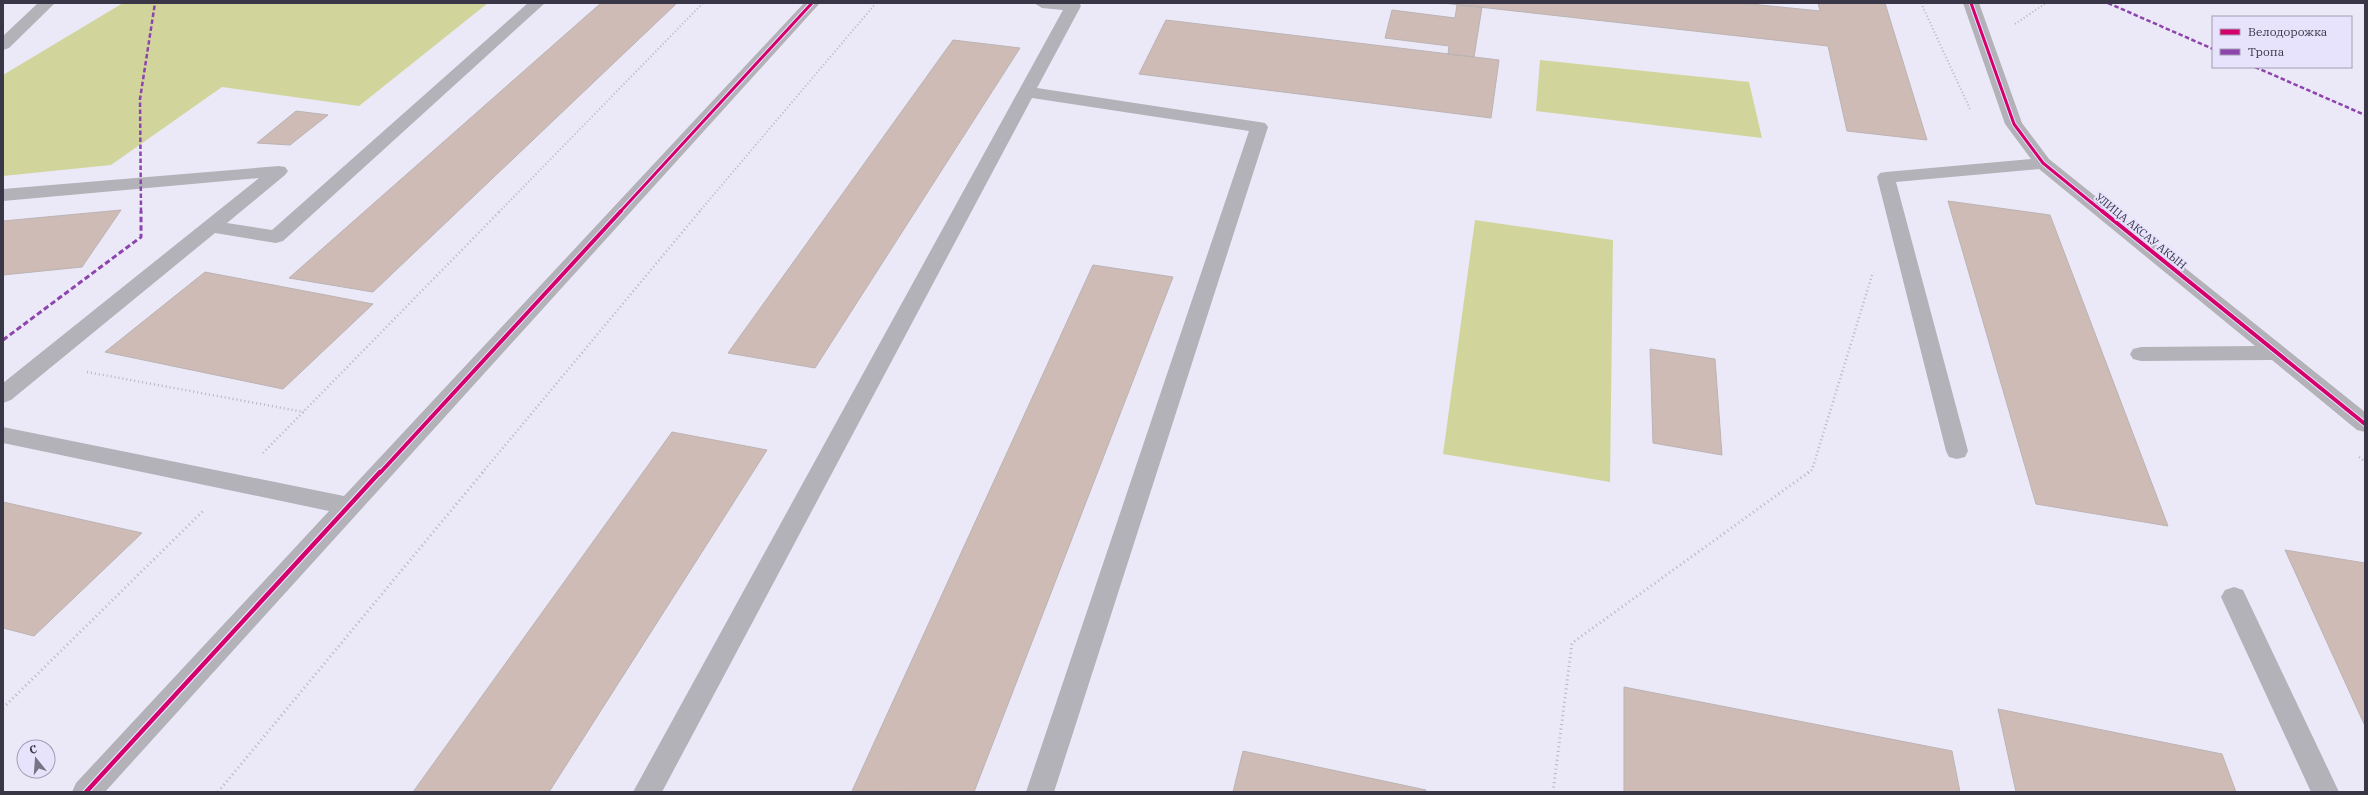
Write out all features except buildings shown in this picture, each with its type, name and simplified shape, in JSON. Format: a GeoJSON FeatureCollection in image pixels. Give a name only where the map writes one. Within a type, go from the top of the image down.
{"type":"FeatureCollection","features":[{"type":"Feature","properties":{"kind":"street"},"geometry":{"type":"LineString","coordinates":[[3,45],[47,3]]}},
{"type":"Feature","properties":{"kind":"street"},"geometry":{"type":"LineString","coordinates":[[210,226],[276,237],[537,3]]}},
{"type":"Feature","properties":{"kind":"street"},"geometry":{"type":"LineString","coordinates":[[86,792],[812,3]]}},
{"type":"Feature","properties":{"kind":"street"},"geometry":{"type":"LineString","coordinates":[[647,792],[1073,6],[1042,3]]}},
{"type":"Feature","properties":{"kind":"street","name":"УЛИЦА АКСАУ АКЫН"},"geometry":{"type":"LineString","coordinates":[[1971,3],[2014,124],[2043,163],[2275,353],[2365,424]]}},
{"type":"Feature","properties":{"kind":"street"},"geometry":{"type":"LineString","coordinates":[[1027,92],[1260,127],[1040,792]]}},
{"type":"Feature","properties":{"kind":"street"},"geometry":{"type":"LineString","coordinates":[[1957,451],[1886,177],[2043,163]]}},
{"type":"Feature","properties":{"kind":"street"},"geometry":{"type":"LineString","coordinates":[[3,195],[279,171],[3,395]]}},
{"type":"Feature","properties":{"kind":"street"},"geometry":{"type":"LineString","coordinates":[[2141,354],[2275,353]]}},
{"type":"Feature","properties":{"kind":"street"},"geometry":{"type":"LineString","coordinates":[[3,435],[349,506]]}},
{"type":"Feature","properties":{"kind":"street"},"geometry":{"type":"LineString","coordinates":[[2234,597],[2325,792]]}},
{"type":"Feature","properties":{"kind":"path"},"geometry":{"type":"LineString","coordinates":[[3,708],[304,412],[703,3]]}},
{"type":"Feature","properties":{"kind":"path"},"geometry":{"type":"LineString","coordinates":[[218,792],[780,114],[876,3]]}},
{"type":"Feature","properties":{"kind":"path"},"geometry":{"type":"LineString","coordinates":[[2010,26],[2046,3]]}},
{"type":"Feature","properties":{"kind":"path"},"geometry":{"type":"LineString","coordinates":[[42,363],[304,412]]}},
{"type":"Feature","properties":{"kind":"green space"},"geometry":{"type":"Polygon","coordinates":[[[123,3],[488,3],[359,106],[222,87],[111,165],[3,176],[3,75],[123,3]]]}},
{"type":"Feature","properties":{"kind":"green space"},"geometry":{"type":"Polygon","coordinates":[[[1540,60],[1749,82],[1762,138],[1536,111],[1540,60]]]}},
{"type":"Feature","properties":{"kind":"green space"},"geometry":{"type":"Polygon","coordinates":[[[1475,220],[1613,240],[1610,482],[1443,454],[1475,220]]]}},
{"type":"Feature","properties":{"kind":"marked path"},"geometry":{"type":"LineString","coordinates":[[3,340],[141,237],[140,99],[155,3]]}},
{"type":"Feature","properties":{"kind":"marked path"},"geometry":{"type":"LineString","coordinates":[[2108,3],[2212,49]]}},
{"type":"Feature","properties":{"kind":"marked path"},"geometry":{"type":"LineString","coordinates":[[2257,68],[2365,115]]}},
{"type":"Feature","properties":{"kind":"cycle path"},"geometry":{"type":"LineString","coordinates":[[86,792],[812,3]]}},
{"type":"Feature","properties":{"kind":"cycle path"},"geometry":{"type":"LineString","coordinates":[[1971,3],[2014,124],[2043,163],[2365,424]]}}]}
